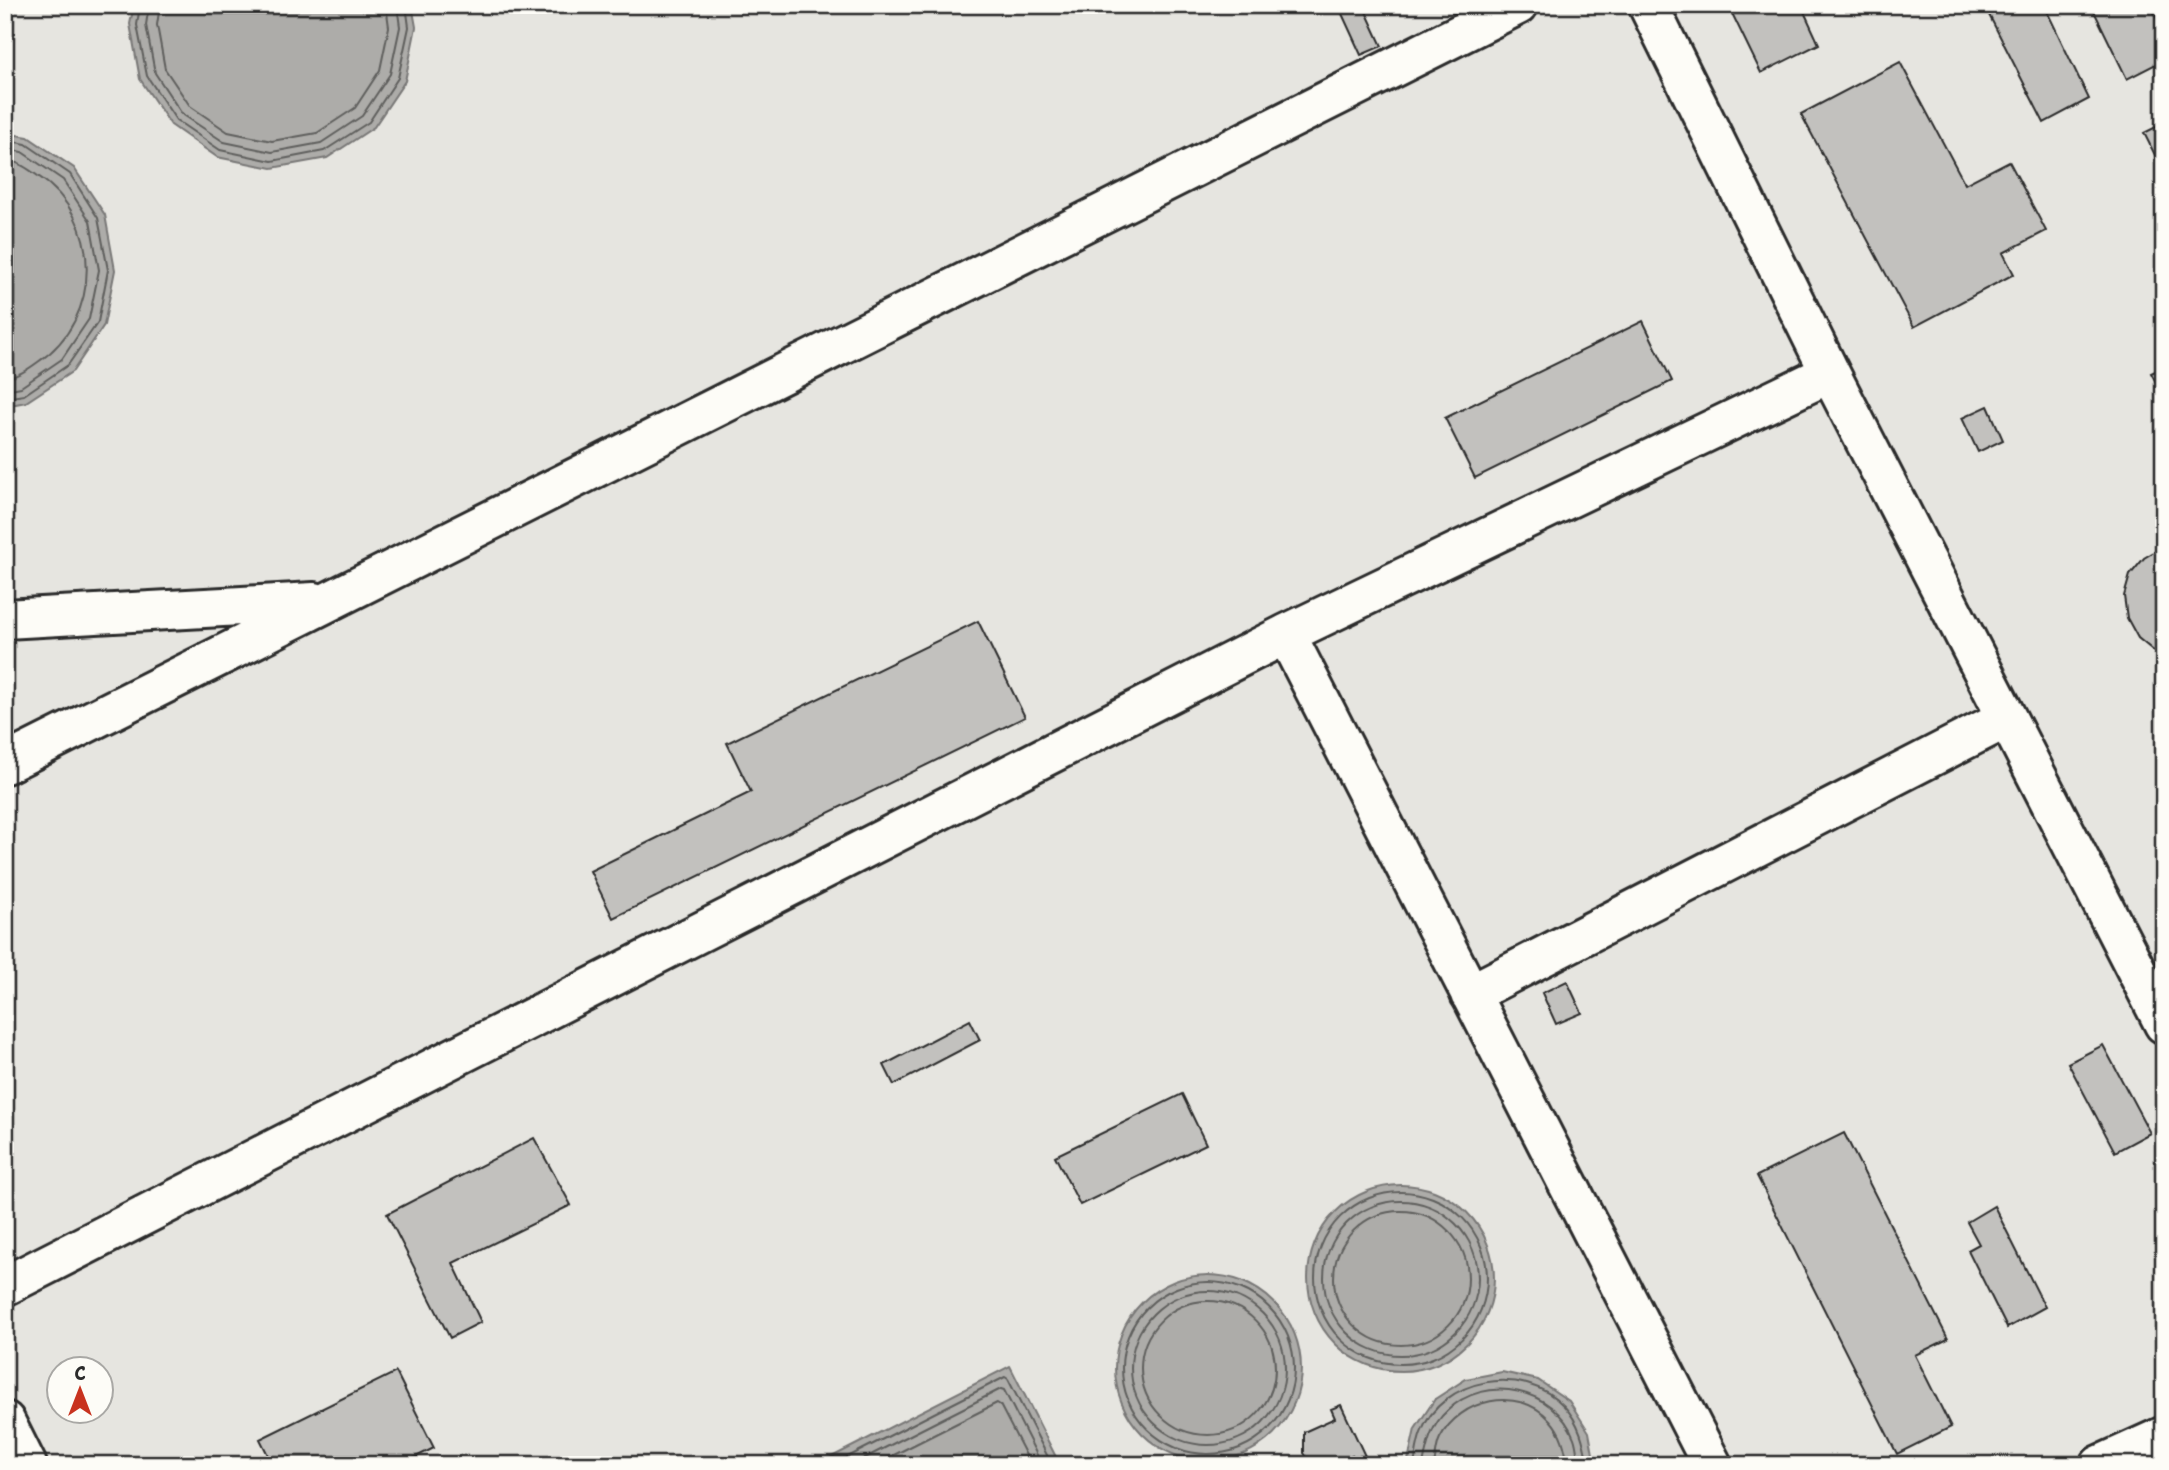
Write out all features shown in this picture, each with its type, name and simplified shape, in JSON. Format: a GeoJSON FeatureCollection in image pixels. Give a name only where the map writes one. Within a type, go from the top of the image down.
{"type":"FeatureCollection","features":[{"type":"Feature","properties":{"kind":"lane"},"geometry":{"type":"LineString","coordinates":[[5,764],[1518,5]]}},
{"type":"Feature","properties":{"kind":"lane"},"geometry":{"type":"LineString","coordinates":[[1648,5],[1830,373],[2007,718],[2159,1003]]}},
{"type":"Feature","properties":{"kind":"lane"},"geometry":{"type":"LineString","coordinates":[[5,1286],[1286,634],[1830,373]]}},
{"type":"Feature","properties":{"kind":"lane"},"geometry":{"type":"LineString","coordinates":[[5,619],[330,601]]}},
{"type":"Feature","properties":{"kind":"lane"},"geometry":{"type":"LineString","coordinates":[[1286,634],[1712,1465]]}},
{"type":"Feature","properties":{"kind":"lane"},"geometry":{"type":"LineString","coordinates":[[1470,994],[2007,718]]}},
{"type":"Feature","properties":{"kind":"lane"},"geometry":{"type":"LineString","coordinates":[[5,1421],[27,1465]]}},
{"type":"Feature","properties":{"kind":"lane"},"geometry":{"type":"LineString","coordinates":[[2100,1465],[2164,1436]]}},
{"type":"Feature","properties":{"kind":"shaded area"},"geometry":{"type":"Polygon","coordinates":[[[5,5],[2164,5],[2164,1465],[5,1465],[5,5]]]}},
{"type":"Feature","properties":{"kind":"water"},"geometry":{"type":"Polygon","coordinates":[[[134,5],[412,5],[416,27],[405,81],[374,127],[327,158],[272,168],[217,157],[171,125],[140,79],[130,24],[134,5]]]}},
{"type":"Feature","properties":{"kind":"water"},"geometry":{"type":"Polygon","coordinates":[[[5,133],[28,137],[74,168],[105,215],[115,270],[104,325],[73,371],[26,402],[5,406],[5,133]]]}},
{"type":"Feature","properties":{"kind":"water"},"geometry":{"type":"Polygon","coordinates":[[[1401,1185],[1437,1192],[1467,1212],[1487,1242],[1494,1278],[1487,1314],[1467,1344],[1437,1364],[1401,1371],[1365,1364],[1335,1344],[1315,1314],[1308,1278],[1315,1242],[1335,1212],[1365,1192],[1401,1185]]]}},
{"type":"Feature","properties":{"kind":"water"},"geometry":{"type":"Polygon","coordinates":[[[1208,1275],[1244,1282],[1274,1302],[1294,1332],[1301,1368],[1294,1404],[1274,1434],[1244,1454],[1208,1461],[1172,1454],[1142,1434],[1122,1404],[1115,1368],[1122,1332],[1142,1302],[1172,1282],[1208,1275]]]}},
{"type":"Feature","properties":{"kind":"water"},"geometry":{"type":"Polygon","coordinates":[[[1010,1366],[1060,1465],[816,1465],[1010,1366]]]}},
{"type":"Feature","properties":{"kind":"water"},"geometry":{"type":"Polygon","coordinates":[[[1502,1372],[1538,1380],[1569,1401],[1589,1432],[1595,1465],[1407,1465],[1415,1429],[1435,1399],[1466,1379],[1502,1372]]]}},
{"type":"Feature","properties":{"kind":"building"},"geometry":{"type":"Polygon","coordinates":[[[1338,5],[1363,5],[1382,46],[1361,55],[1338,5]]]}},
{"type":"Feature","properties":{"kind":"building"},"geometry":{"type":"Polygon","coordinates":[[[1728,5],[1801,5],[1819,44],[1761,73],[1728,5]]]}},
{"type":"Feature","properties":{"kind":"building"},"geometry":{"type":"Polygon","coordinates":[[[1984,5],[2044,5],[2089,99],[2044,123],[1984,5]]]}},
{"type":"Feature","properties":{"kind":"building"},"geometry":{"type":"Polygon","coordinates":[[[2091,5],[2150,5],[2164,33],[2164,60],[2127,79],[2091,5]]]}},
{"type":"Feature","properties":{"kind":"building"},"geometry":{"type":"Polygon","coordinates":[[[1900,62],[1965,184],[2009,161],[2046,231],[2003,253],[2014,274],[1914,327],[1801,114],[1900,62]]]}},
{"type":"Feature","properties":{"kind":"building"},"geometry":{"type":"Polygon","coordinates":[[[2164,123],[2164,173],[2144,133],[2164,123]]]}},
{"type":"Feature","properties":{"kind":"building"},"geometry":{"type":"Polygon","coordinates":[[[1643,321],[1672,381],[1475,478],[1445,418],[1643,321]]]}},
{"type":"Feature","properties":{"kind":"building"},"geometry":{"type":"Polygon","coordinates":[[[2164,367],[2164,397],[2151,373],[2164,367]]]}},
{"type":"Feature","properties":{"kind":"building"},"geometry":{"type":"Polygon","coordinates":[[[1988,406],[2003,440],[1978,452],[1962,418],[1988,406]]]}},
{"type":"Feature","properties":{"kind":"building"},"geometry":{"type":"Polygon","coordinates":[[[2164,546],[2164,654],[2155,652],[2138,638],[2127,618],[2124,596],[2130,575],[2144,558],[2164,546]]]}},
{"type":"Feature","properties":{"kind":"building"},"geometry":{"type":"Polygon","coordinates":[[[978,621],[1025,717],[613,918],[590,871],[751,792],[727,743],[978,621]]]}},
{"type":"Feature","properties":{"kind":"building"},"geometry":{"type":"Polygon","coordinates":[[[1567,981],[1582,1013],[1556,1024],[1542,993],[1567,981]]]}},
{"type":"Feature","properties":{"kind":"building"},"geometry":{"type":"Polygon","coordinates":[[[970,1020],[980,1040],[894,1085],[884,1065],[970,1020]]]}},
{"type":"Feature","properties":{"kind":"building"},"geometry":{"type":"Polygon","coordinates":[[[2103,1045],[2150,1133],[2115,1152],[2068,1063],[2103,1045]]]}},
{"type":"Feature","properties":{"kind":"building"},"geometry":{"type":"Polygon","coordinates":[[[1182,1094],[1206,1144],[1080,1205],[1055,1156],[1182,1094]]]}},
{"type":"Feature","properties":{"kind":"building"},"geometry":{"type":"Polygon","coordinates":[[[1844,1133],[1948,1339],[1915,1355],[1951,1427],[1897,1454],[1757,1176],[1844,1133]]]}},
{"type":"Feature","properties":{"kind":"building"},"geometry":{"type":"Polygon","coordinates":[[[534,1138],[571,1205],[453,1263],[481,1322],[450,1338],[387,1214],[534,1138]]]}},
{"type":"Feature","properties":{"kind":"building"},"geometry":{"type":"Polygon","coordinates":[[[1994,1206],[2045,1307],[2007,1328],[1968,1250],[1979,1244],[1967,1222],[1994,1206]]]}},
{"type":"Feature","properties":{"kind":"building"},"geometry":{"type":"Polygon","coordinates":[[[396,1372],[434,1448],[400,1465],[273,1465],[260,1439],[396,1372]]]}},
{"type":"Feature","properties":{"kind":"building"},"geometry":{"type":"Polygon","coordinates":[[[1341,1405],[1365,1456],[1355,1461],[1352,1455],[1335,1465],[1312,1465],[1304,1453],[1304,1432],[1335,1418],[1331,1409],[1341,1405]]]}}]}
